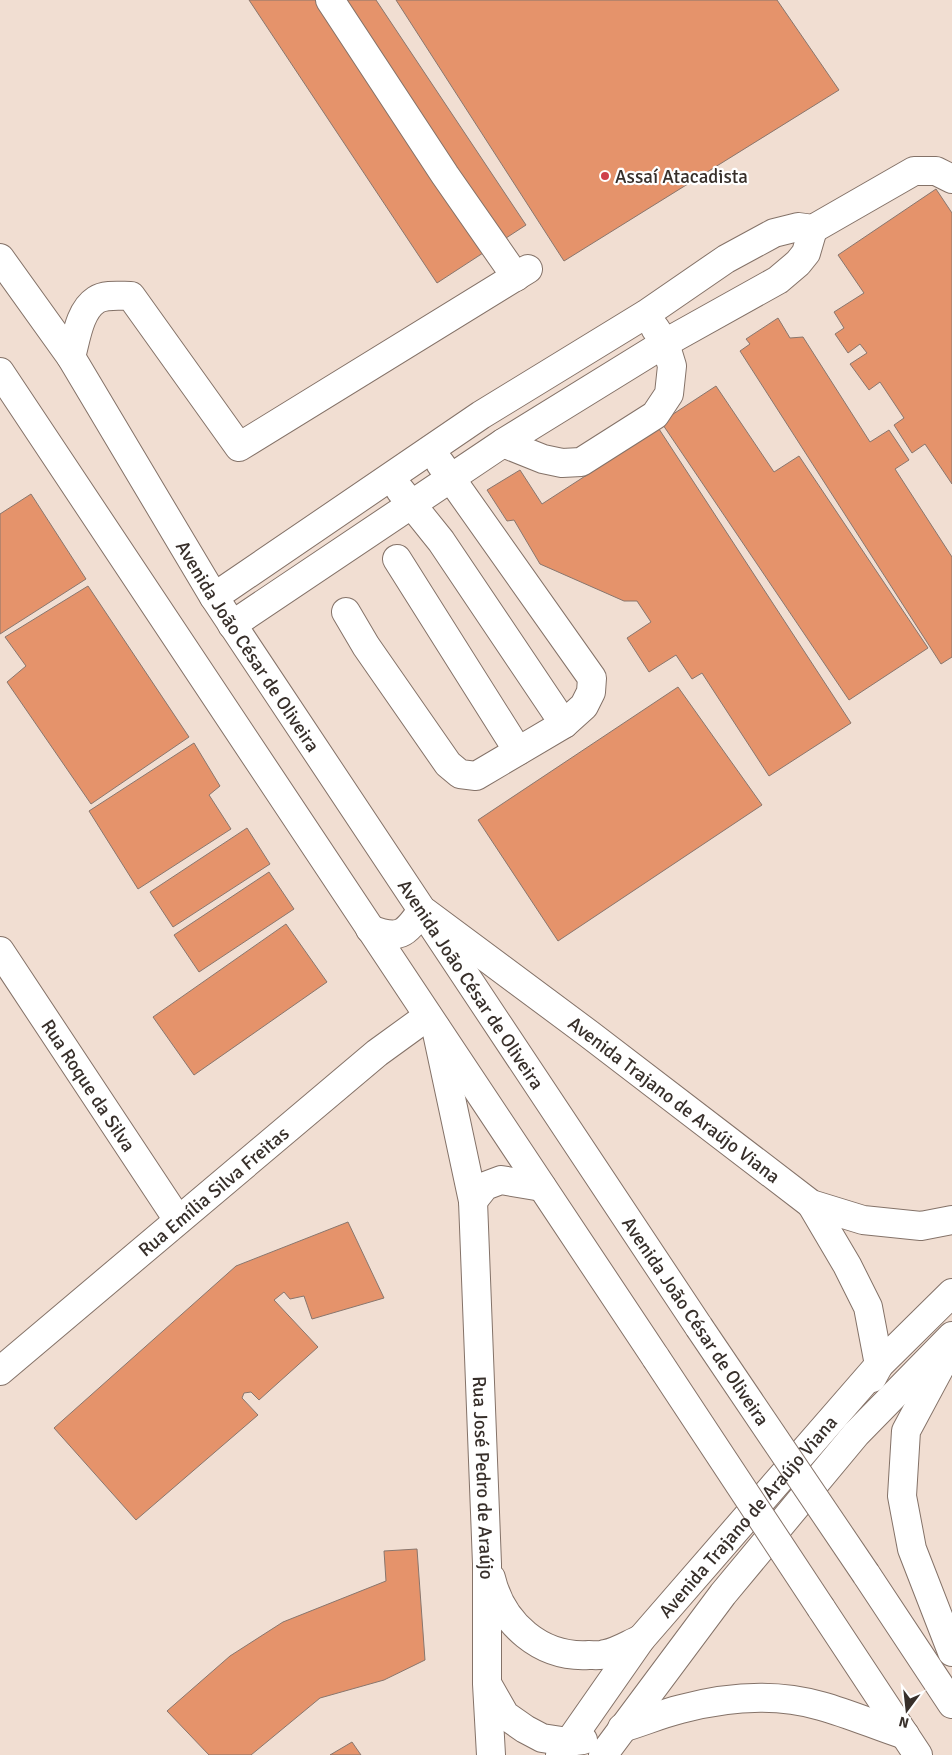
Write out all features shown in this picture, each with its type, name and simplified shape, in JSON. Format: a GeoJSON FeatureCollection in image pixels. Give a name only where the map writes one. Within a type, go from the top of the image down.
{"type":"FeatureCollection","features":[{"type":"Feature","properties":{"kind":"street"},"geometry":{"type":"LineString","coordinates":[[71,358],[80,324],[86,311],[96,300],[107,297],[131,296],[239,447],[522,273],[445,175],[330,0]]}},
{"type":"Feature","properties":{"kind":"street"},"geometry":{"type":"LineString","coordinates":[[214,598],[481,415],[646,314],[726,259],[774,233],[798,227],[814,229],[914,172],[936,171],[952,180]]}},
{"type":"Feature","properties":{"kind":"street"},"geometry":{"type":"LineString","coordinates":[[232,625],[503,443],[664,343],[778,280],[798,263],[806,253],[814,229]]}},
{"type":"Feature","properties":{"kind":"street","name":"Avenida João César de Oliveira"},"geometry":{"type":"LineString","coordinates":[[0,258],[71,358],[214,598],[952,1704]]}},
{"type":"Feature","properties":{"kind":"street"},"geometry":{"type":"LineString","coordinates":[[503,443],[543,459],[562,463],[581,462],[655,415],[668,394],[672,366],[664,343],[646,314]]}},
{"type":"Feature","properties":{"kind":"street"},"geometry":{"type":"LineString","coordinates":[[0,372],[911,1745]]}},
{"type":"Feature","properties":{"kind":"street"},"geometry":{"type":"LineString","coordinates":[[346,612],[366,646],[448,764],[460,774],[476,776],[564,724],[584,706],[591,692],[592,678],[452,478],[430,450]]}},
{"type":"Feature","properties":{"kind":"street"},"geometry":{"type":"LineString","coordinates":[[390,478],[442,541],[564,724]]}},
{"type":"Feature","properties":{"kind":"street"},"geometry":{"type":"LineString","coordinates":[[397,559],[518,751]]}},
{"type":"Feature","properties":{"kind":"street"},"geometry":{"type":"LineString","coordinates":[[370,929],[389,936],[405,931],[422,910]]}},
{"type":"Feature","properties":{"kind":"street","name":"Avenida Trajano de Araújo Viana"},"geometry":{"type":"LineString","coordinates":[[422,910],[810,1204],[863,1220],[921,1226],[952,1220]]}},
{"type":"Feature","properties":{"kind":"street","name":"Rua Roque da Silva"},"geometry":{"type":"LineString","coordinates":[[0,950],[178,1220]]}},
{"type":"Feature","properties":{"kind":"street","name":"Rua José Pedro de Araújo"},"geometry":{"type":"LineString","coordinates":[[432,1022],[473,1201],[487,1564],[487,1684],[490,1753]]}},
{"type":"Feature","properties":{"kind":"street","name":"Rua Emília Silva Freitas"},"geometry":{"type":"LineString","coordinates":[[0,1371],[377,1053],[432,1022]]}},
{"type":"Feature","properties":{"kind":"street"},"geometry":{"type":"LineString","coordinates":[[473,1201],[484,1186],[501,1180],[542,1187]]}},
{"type":"Feature","properties":{"kind":"street"},"geometry":{"type":"LineString","coordinates":[[794,1508],[880,1365],[868,1307],[847,1264],[810,1204]]}},
{"type":"Feature","properties":{"kind":"street","name":"Avenida Trajano de Araújo Viana"},"geometry":{"type":"LineString","coordinates":[[564,1748],[641,1639],[880,1365],[952,1293]]}},
{"type":"Feature","properties":{"kind":"street","name":"Avenida Trajano de Araújo Viana"},"geometry":{"type":"LineString","coordinates":[[603,1755],[723,1594],[794,1508],[856,1434],[952,1336]]}},
{"type":"Feature","properties":{"kind":"street"},"geometry":{"type":"LineString","coordinates":[[952,1345],[906,1430],[902,1496],[912,1549],[952,1652]]}},
{"type":"Feature","properties":{"kind":"street"},"geometry":{"type":"LineString","coordinates":[[487,1564],[492,1585],[501,1605],[513,1623],[530,1640],[552,1651],[578,1656],[605,1654],[641,1639]]}},
{"type":"Feature","properties":{"kind":"street"},"geometry":{"type":"LineString","coordinates":[[487,1684],[505,1715],[525,1729],[564,1748],[679,1709],[736,1698],[766,1698],[821,1706],[911,1745]]}},
{"type":"Feature","properties":{"kind":"building"},"geometry":{"type":"Polygon","coordinates":[[[249,0],[376,0],[526,225],[437,283],[249,0]]]}},
{"type":"Feature","properties":{"kind":"building","name":"Assaí Atacadista"},"geometry":{"type":"Polygon","coordinates":[[[396,0],[777,0],[839,90],[564,261],[396,0]]]}},
{"type":"Feature","properties":{"kind":"building"},"geometry":{"type":"Polygon","coordinates":[[[936,189],[952,213],[952,484],[925,444],[912,453],[894,425],[904,418],[880,382],[869,390],[850,364],[867,353],[860,344],[848,353],[835,334],[844,328],[834,312],[864,293],[838,255],[936,189]]]}},
{"type":"Feature","properties":{"kind":"building"},"geometry":{"type":"Polygon","coordinates":[[[778,318],[790,338],[803,337],[870,442],[889,430],[909,460],[895,469],[952,557],[952,657],[941,664],[740,351],[750,344],[746,339],[778,318]]]}},
{"type":"Feature","properties":{"kind":"building"},"geometry":{"type":"Polygon","coordinates":[[[716,386],[774,472],[799,456],[928,648],[849,700],[661,422],[716,386]]]}},
{"type":"Feature","properties":{"kind":"building"},"geometry":{"type":"Polygon","coordinates":[[[659,429],[851,723],[769,776],[702,673],[692,679],[676,655],[649,672],[627,638],[651,622],[637,601],[624,601],[540,564],[514,520],[507,521],[487,490],[520,470],[542,504],[593,471],[588,463],[619,444],[624,451],[659,429]]]}},
{"type":"Feature","properties":{"kind":"building"},"geometry":{"type":"Polygon","coordinates":[[[31,494],[86,579],[0,634],[0,514],[31,494]]]}},
{"type":"Feature","properties":{"kind":"building"},"geometry":{"type":"Polygon","coordinates":[[[88,586],[189,737],[91,804],[7,682],[26,666],[5,637],[88,586]]]}},
{"type":"Feature","properties":{"kind":"building"},"geometry":{"type":"Polygon","coordinates":[[[678,687],[762,805],[558,941],[478,820],[678,687]]]}},
{"type":"Feature","properties":{"kind":"building"},"geometry":{"type":"Polygon","coordinates":[[[194,743],[220,786],[209,795],[231,829],[138,889],[89,811],[194,743]]]}},
{"type":"Feature","properties":{"kind":"building"},"geometry":{"type":"Polygon","coordinates":[[[247,828],[270,864],[173,927],[150,892],[247,828]]]}},
{"type":"Feature","properties":{"kind":"building"},"geometry":{"type":"Polygon","coordinates":[[[269,872],[294,909],[199,972],[174,935],[269,872]]]}},
{"type":"Feature","properties":{"kind":"building"},"geometry":{"type":"Polygon","coordinates":[[[286,924],[327,982],[194,1075],[153,1017],[286,924]]]}},
{"type":"Feature","properties":{"kind":"building"},"geometry":{"type":"Polygon","coordinates":[[[348,1222],[384,1298],[312,1319],[304,1296],[290,1299],[284,1292],[274,1300],[318,1347],[259,1400],[251,1392],[244,1393],[242,1398],[258,1415],[136,1520],[54,1428],[236,1266],[348,1222]]]}},
{"type":"Feature","properties":{"kind":"building"},"geometry":{"type":"Polygon","coordinates":[[[417,1549],[425,1660],[384,1680],[320,1698],[251,1755],[209,1755],[167,1711],[230,1656],[283,1622],[386,1581],[384,1551],[417,1549]]]}},
{"type":"Feature","properties":{"kind":"building"},"geometry":{"type":"Polygon","coordinates":[[[352,1742],[361,1755],[330,1755],[352,1742]]]}},
{"type":"Feature","properties":{"kind":"place","name":"Assaí Atacadista"},"geometry":{"type":"Point","coordinates":[605,176]}}]}
